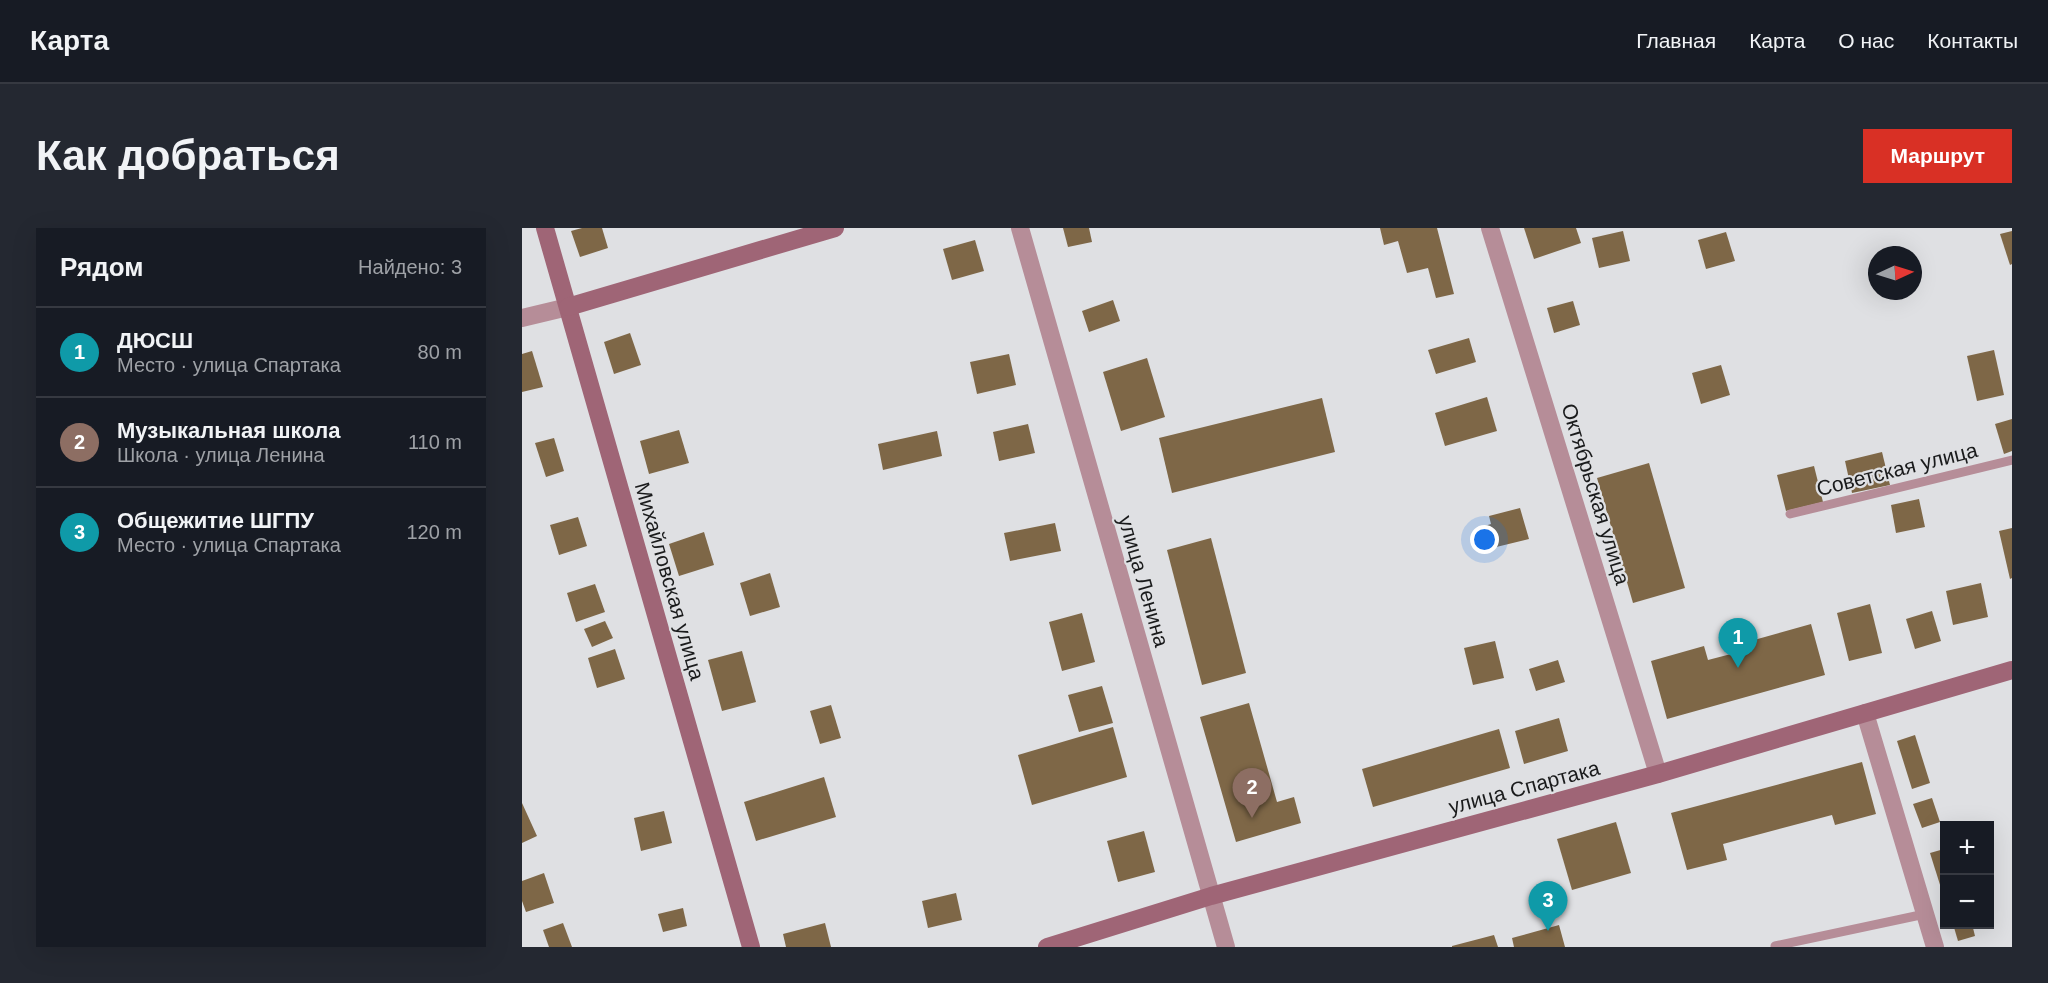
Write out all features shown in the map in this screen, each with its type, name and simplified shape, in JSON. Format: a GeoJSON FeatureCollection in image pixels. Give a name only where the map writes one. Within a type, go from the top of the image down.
{"type":"FeatureCollection","features":[{"type":"Feature","properties":{"kind":"street","name":"Михайловская улица"},"geometry":{"type":"LineString","coordinates":[[545,228],[751,947]]}},
{"type":"Feature","properties":{"kind":"street"},"geometry":{"type":"LineString","coordinates":[[522,318],[568,307],[835,228]]}},
{"type":"Feature","properties":{"kind":"street","name":"улица Ленина"},"geometry":{"type":"LineString","coordinates":[[1020,228],[1226,947]]}},
{"type":"Feature","properties":{"kind":"street","name":"Октябрьская улица"},"geometry":{"type":"LineString","coordinates":[[1490,228],[1658,774]]}},
{"type":"Feature","properties":{"kind":"street","name":"улица Спартака"},"geometry":{"type":"LineString","coordinates":[[1047,947],[1211,896],[1658,774],[2012,670]]}},
{"type":"Feature","properties":{"kind":"street"},"geometry":{"type":"LineString","coordinates":[[1865,713],[1935,947]]}},
{"type":"Feature","properties":{"kind":"lane","name":"Советская улица"},"geometry":{"type":"LineString","coordinates":[[1790,514],[2012,460]]}},
{"type":"Feature","properties":{"kind":"lane"},"geometry":{"type":"LineString","coordinates":[[1775,945],[1925,914]]}},
{"type":"Feature","properties":{"kind":"building"},"geometry":{"type":"Polygon","coordinates":[[[582,228],[602,228],[608,248],[580,257],[571,231],[582,228]]]}},
{"type":"Feature","properties":{"kind":"building"},"geometry":{"type":"Polygon","coordinates":[[[1063,228],[1089,228],[1092,242],[1068,247],[1063,228]]]}},
{"type":"Feature","properties":{"kind":"building"},"geometry":{"type":"Polygon","coordinates":[[[1380,228],[1437,228],[1454,294],[1436,298],[1428,268],[1407,273],[1398,241],[1384,245],[1380,228]]]}},
{"type":"Feature","properties":{"kind":"building"},"geometry":{"type":"Polygon","coordinates":[[[1524,228],[1576,228],[1581,243],[1534,259],[1524,228]]]}},
{"type":"Feature","properties":{"kind":"building"},"geometry":{"type":"Polygon","coordinates":[[[1623,231],[1630,261],[1599,268],[1592,238],[1623,231]]]}},
{"type":"Feature","properties":{"kind":"building"},"geometry":{"type":"Polygon","coordinates":[[[2012,231],[2012,264],[2010,265],[2000,234],[2012,231]]]}},
{"type":"Feature","properties":{"kind":"building"},"geometry":{"type":"Polygon","coordinates":[[[1726,232],[1735,261],[1706,269],[1698,240],[1726,232]]]}},
{"type":"Feature","properties":{"kind":"building"},"geometry":{"type":"Polygon","coordinates":[[[975,240],[984,271],[952,280],[943,249],[975,240]]]}},
{"type":"Feature","properties":{"kind":"building"},"geometry":{"type":"Polygon","coordinates":[[[1113,300],[1120,321],[1089,332],[1082,311],[1113,300]]]}},
{"type":"Feature","properties":{"kind":"building"},"geometry":{"type":"Polygon","coordinates":[[[1573,301],[1580,325],[1554,333],[1547,308],[1573,301]]]}},
{"type":"Feature","properties":{"kind":"building"},"geometry":{"type":"Polygon","coordinates":[[[630,333],[641,365],[614,374],[604,342],[630,333]]]}},
{"type":"Feature","properties":{"kind":"building"},"geometry":{"type":"Polygon","coordinates":[[[1469,338],[1476,362],[1436,374],[1428,350],[1469,338]]]}},
{"type":"Feature","properties":{"kind":"building"},"geometry":{"type":"Polygon","coordinates":[[[1994,350],[2004,395],[1977,401],[1967,356],[1994,350]]]}},
{"type":"Feature","properties":{"kind":"building"},"geometry":{"type":"Polygon","coordinates":[[[532,351],[543,387],[522,392],[522,354],[532,351]]]}},
{"type":"Feature","properties":{"kind":"building"},"geometry":{"type":"Polygon","coordinates":[[[1009,354],[1016,385],[977,394],[970,362],[1009,354]]]}},
{"type":"Feature","properties":{"kind":"building"},"geometry":{"type":"Polygon","coordinates":[[[1147,358],[1165,417],[1121,431],[1103,372],[1147,358]]]}},
{"type":"Feature","properties":{"kind":"building"},"geometry":{"type":"Polygon","coordinates":[[[1721,365],[1730,395],[1701,404],[1692,373],[1721,365]]]}},
{"type":"Feature","properties":{"kind":"building"},"geometry":{"type":"Polygon","coordinates":[[[1487,397],[1497,431],[1445,446],[1435,413],[1487,397]]]}},
{"type":"Feature","properties":{"kind":"building"},"geometry":{"type":"Polygon","coordinates":[[[1322,398],[1335,452],[1172,493],[1159,438],[1322,398]]]}},
{"type":"Feature","properties":{"kind":"building"},"geometry":{"type":"Polygon","coordinates":[[[2012,419],[2012,451],[2004,454],[1995,424],[2012,419]]]}},
{"type":"Feature","properties":{"kind":"building"},"geometry":{"type":"Polygon","coordinates":[[[1028,424],[1035,453],[999,461],[993,432],[1028,424]]]}},
{"type":"Feature","properties":{"kind":"building"},"geometry":{"type":"Polygon","coordinates":[[[679,430],[689,463],[649,474],[640,441],[679,430]]]}},
{"type":"Feature","properties":{"kind":"building"},"geometry":{"type":"Polygon","coordinates":[[[937,431],[942,456],[883,470],[878,444],[937,431]]]}},
{"type":"Feature","properties":{"kind":"building"},"geometry":{"type":"Polygon","coordinates":[[[554,438],[564,471],[546,477],[535,443],[554,438]]]}},
{"type":"Feature","properties":{"kind":"building"},"geometry":{"type":"Polygon","coordinates":[[[1882,452],[1890,485],[1852,493],[1845,461],[1882,452]]]}},
{"type":"Feature","properties":{"kind":"building"},"geometry":{"type":"Polygon","coordinates":[[[1649,463],[1685,588],[1633,603],[1597,478],[1649,463]]]}},
{"type":"Feature","properties":{"kind":"building"},"geometry":{"type":"Polygon","coordinates":[[[1814,466],[1823,502],[1786,511],[1777,475],[1814,466]]]}},
{"type":"Feature","properties":{"kind":"building"},"geometry":{"type":"Polygon","coordinates":[[[1919,499],[1925,527],[1896,533],[1891,505],[1919,499]]]}},
{"type":"Feature","properties":{"kind":"building"},"geometry":{"type":"Polygon","coordinates":[[[1520,508],[1529,539],[1484,550],[1478,528],[1491,524],[1489,516],[1520,508]]]}},
{"type":"Feature","properties":{"kind":"building"},"geometry":{"type":"Polygon","coordinates":[[[578,517],[587,546],[559,555],[550,525],[578,517]]]}},
{"type":"Feature","properties":{"kind":"building"},"geometry":{"type":"Polygon","coordinates":[[[1055,523],[1061,551],[1010,561],[1004,533],[1055,523]]]}},
{"type":"Feature","properties":{"kind":"building"},"geometry":{"type":"Polygon","coordinates":[[[2012,528],[2012,578],[2010,579],[1999,531],[2012,528]]]}},
{"type":"Feature","properties":{"kind":"building"},"geometry":{"type":"Polygon","coordinates":[[[704,532],[714,565],[679,576],[669,544],[704,532]]]}},
{"type":"Feature","properties":{"kind":"building"},"geometry":{"type":"Polygon","coordinates":[[[1211,538],[1246,673],[1202,685],[1167,550],[1211,538]]]}},
{"type":"Feature","properties":{"kind":"building"},"geometry":{"type":"Polygon","coordinates":[[[770,573],[780,607],[750,616],[740,583],[770,573]]]}},
{"type":"Feature","properties":{"kind":"building"},"geometry":{"type":"Polygon","coordinates":[[[1981,583],[1988,617],[1953,625],[1946,591],[1981,583]]]}},
{"type":"Feature","properties":{"kind":"building"},"geometry":{"type":"Polygon","coordinates":[[[595,584],[605,612],[576,622],[567,593],[595,584]]]}},
{"type":"Feature","properties":{"kind":"building"},"geometry":{"type":"Polygon","coordinates":[[[1870,604],[1882,653],[1849,661],[1837,613],[1870,604]]]}},
{"type":"Feature","properties":{"kind":"building"},"geometry":{"type":"Polygon","coordinates":[[[1932,611],[1941,641],[1915,649],[1906,619],[1932,611]]]}},
{"type":"Feature","properties":{"kind":"building"},"geometry":{"type":"Polygon","coordinates":[[[1082,613],[1095,662],[1062,671],[1049,622],[1082,613]]]}},
{"type":"Feature","properties":{"kind":"building"},"geometry":{"type":"Polygon","coordinates":[[[605,621],[613,638],[592,647],[584,629],[605,621]]]}},
{"type":"Feature","properties":{"kind":"building"},"geometry":{"type":"Polygon","coordinates":[[[1811,624],[1825,675],[1667,719],[1651,661],[1704,646],[1708,660],[1731,654],[1729,647],[1811,624]]]}},
{"type":"Feature","properties":{"kind":"building"},"geometry":{"type":"Polygon","coordinates":[[[1495,641],[1504,678],[1473,685],[1464,648],[1495,641]]]}},
{"type":"Feature","properties":{"kind":"building"},"geometry":{"type":"Polygon","coordinates":[[[615,649],[625,679],[597,688],[588,658],[615,649]]]}},
{"type":"Feature","properties":{"kind":"building"},"geometry":{"type":"Polygon","coordinates":[[[742,651],[756,702],[722,711],[708,660],[742,651]]]}},
{"type":"Feature","properties":{"kind":"building"},"geometry":{"type":"Polygon","coordinates":[[[1558,660],[1565,682],[1536,691],[1529,669],[1558,660]]]}},
{"type":"Feature","properties":{"kind":"building"},"geometry":{"type":"Polygon","coordinates":[[[1102,686],[1113,723],[1079,732],[1068,695],[1102,686]]]}},
{"type":"Feature","properties":{"kind":"building"},"geometry":{"type":"Polygon","coordinates":[[[1249,703],[1277,802],[1294,797],[1301,823],[1236,842],[1200,717],[1249,703]]]}},
{"type":"Feature","properties":{"kind":"building"},"geometry":{"type":"Polygon","coordinates":[[[831,705],[841,738],[820,744],[810,711],[831,705]]]}},
{"type":"Feature","properties":{"kind":"building"},"geometry":{"type":"Polygon","coordinates":[[[1559,718],[1568,751],[1524,764],[1515,731],[1559,718]]]}},
{"type":"Feature","properties":{"kind":"building"},"geometry":{"type":"Polygon","coordinates":[[[1113,727],[1127,777],[1032,805],[1018,755],[1113,727]]]}},
{"type":"Feature","properties":{"kind":"building"},"geometry":{"type":"Polygon","coordinates":[[[1499,729],[1510,768],[1373,807],[1362,769],[1499,729]]]}},
{"type":"Feature","properties":{"kind":"building"},"geometry":{"type":"Polygon","coordinates":[[[1915,735],[1930,783],[1912,789],[1897,741],[1915,735]]]}},
{"type":"Feature","properties":{"kind":"building"},"geometry":{"type":"Polygon","coordinates":[[[1862,762],[1876,814],[1835,825],[1832,815],[1723,844],[1727,860],[1687,870],[1671,813],[1862,762]]]}},
{"type":"Feature","properties":{"kind":"building"},"geometry":{"type":"Polygon","coordinates":[[[824,777],[836,817],[756,841],[744,802],[824,777]]]}},
{"type":"Feature","properties":{"kind":"building"},"geometry":{"type":"Polygon","coordinates":[[[1932,798],[1940,822],[1922,828],[1913,804],[1932,798]]]}},
{"type":"Feature","properties":{"kind":"building"},"geometry":{"type":"Polygon","coordinates":[[[522,803],[537,836],[522,843],[522,803]]]}},
{"type":"Feature","properties":{"kind":"building"},"geometry":{"type":"Polygon","coordinates":[[[664,811],[672,843],[641,851],[634,818],[664,811]]]}},
{"type":"Feature","properties":{"kind":"building"},"geometry":{"type":"Polygon","coordinates":[[[1616,822],[1631,873],[1572,890],[1557,839],[1616,822]]]}},
{"type":"Feature","properties":{"kind":"building"},"geometry":{"type":"Polygon","coordinates":[[[1144,831],[1155,872],[1118,882],[1107,841],[1144,831]]]}},
{"type":"Feature","properties":{"kind":"building"},"geometry":{"type":"Polygon","coordinates":[[[1940,850],[1940,885],[1930,853],[1940,850]]]}},
{"type":"Feature","properties":{"kind":"building"},"geometry":{"type":"Polygon","coordinates":[[[544,873],[554,903],[526,912],[522,901],[522,881],[544,873]]]}},
{"type":"Feature","properties":{"kind":"building"},"geometry":{"type":"Polygon","coordinates":[[[956,893],[962,920],[928,928],[922,901],[956,893]]]}},
{"type":"Feature","properties":{"kind":"building"},"geometry":{"type":"Polygon","coordinates":[[[683,908],[687,926],[663,932],[658,914],[683,908]]]}},
{"type":"Feature","properties":{"kind":"building"},"geometry":{"type":"Polygon","coordinates":[[[563,923],[572,947],[549,947],[543,930],[563,923]]]}},
{"type":"Feature","properties":{"kind":"building"},"geometry":{"type":"Polygon","coordinates":[[[825,923],[831,947],[786,947],[783,934],[825,923]]]}},
{"type":"Feature","properties":{"kind":"building"},"geometry":{"type":"Polygon","coordinates":[[[1559,925],[1565,947],[1514,947],[1512,938],[1559,925]]]}},
{"type":"Feature","properties":{"kind":"building"},"geometry":{"type":"Polygon","coordinates":[[[1954,929],[1973,929],[1975,936],[1958,941],[1954,929]]]}},
{"type":"Feature","properties":{"kind":"building"},"geometry":{"type":"Polygon","coordinates":[[[1494,935],[1498,947],[1452,947],[1452,946],[1494,935]]]}},
{"type":"Feature","properties":{"kind":"place","name":"ДЮСШ"},"geometry":{"type":"Point","coordinates":[1738,668]}},
{"type":"Feature","properties":{"kind":"place","name":"Музыкальная школа"},"geometry":{"type":"Point","coordinates":[1252,818]}},
{"type":"Feature","properties":{"kind":"place","name":"Общежитие ШГПУ"},"geometry":{"type":"Point","coordinates":[1548,931]}}]}
